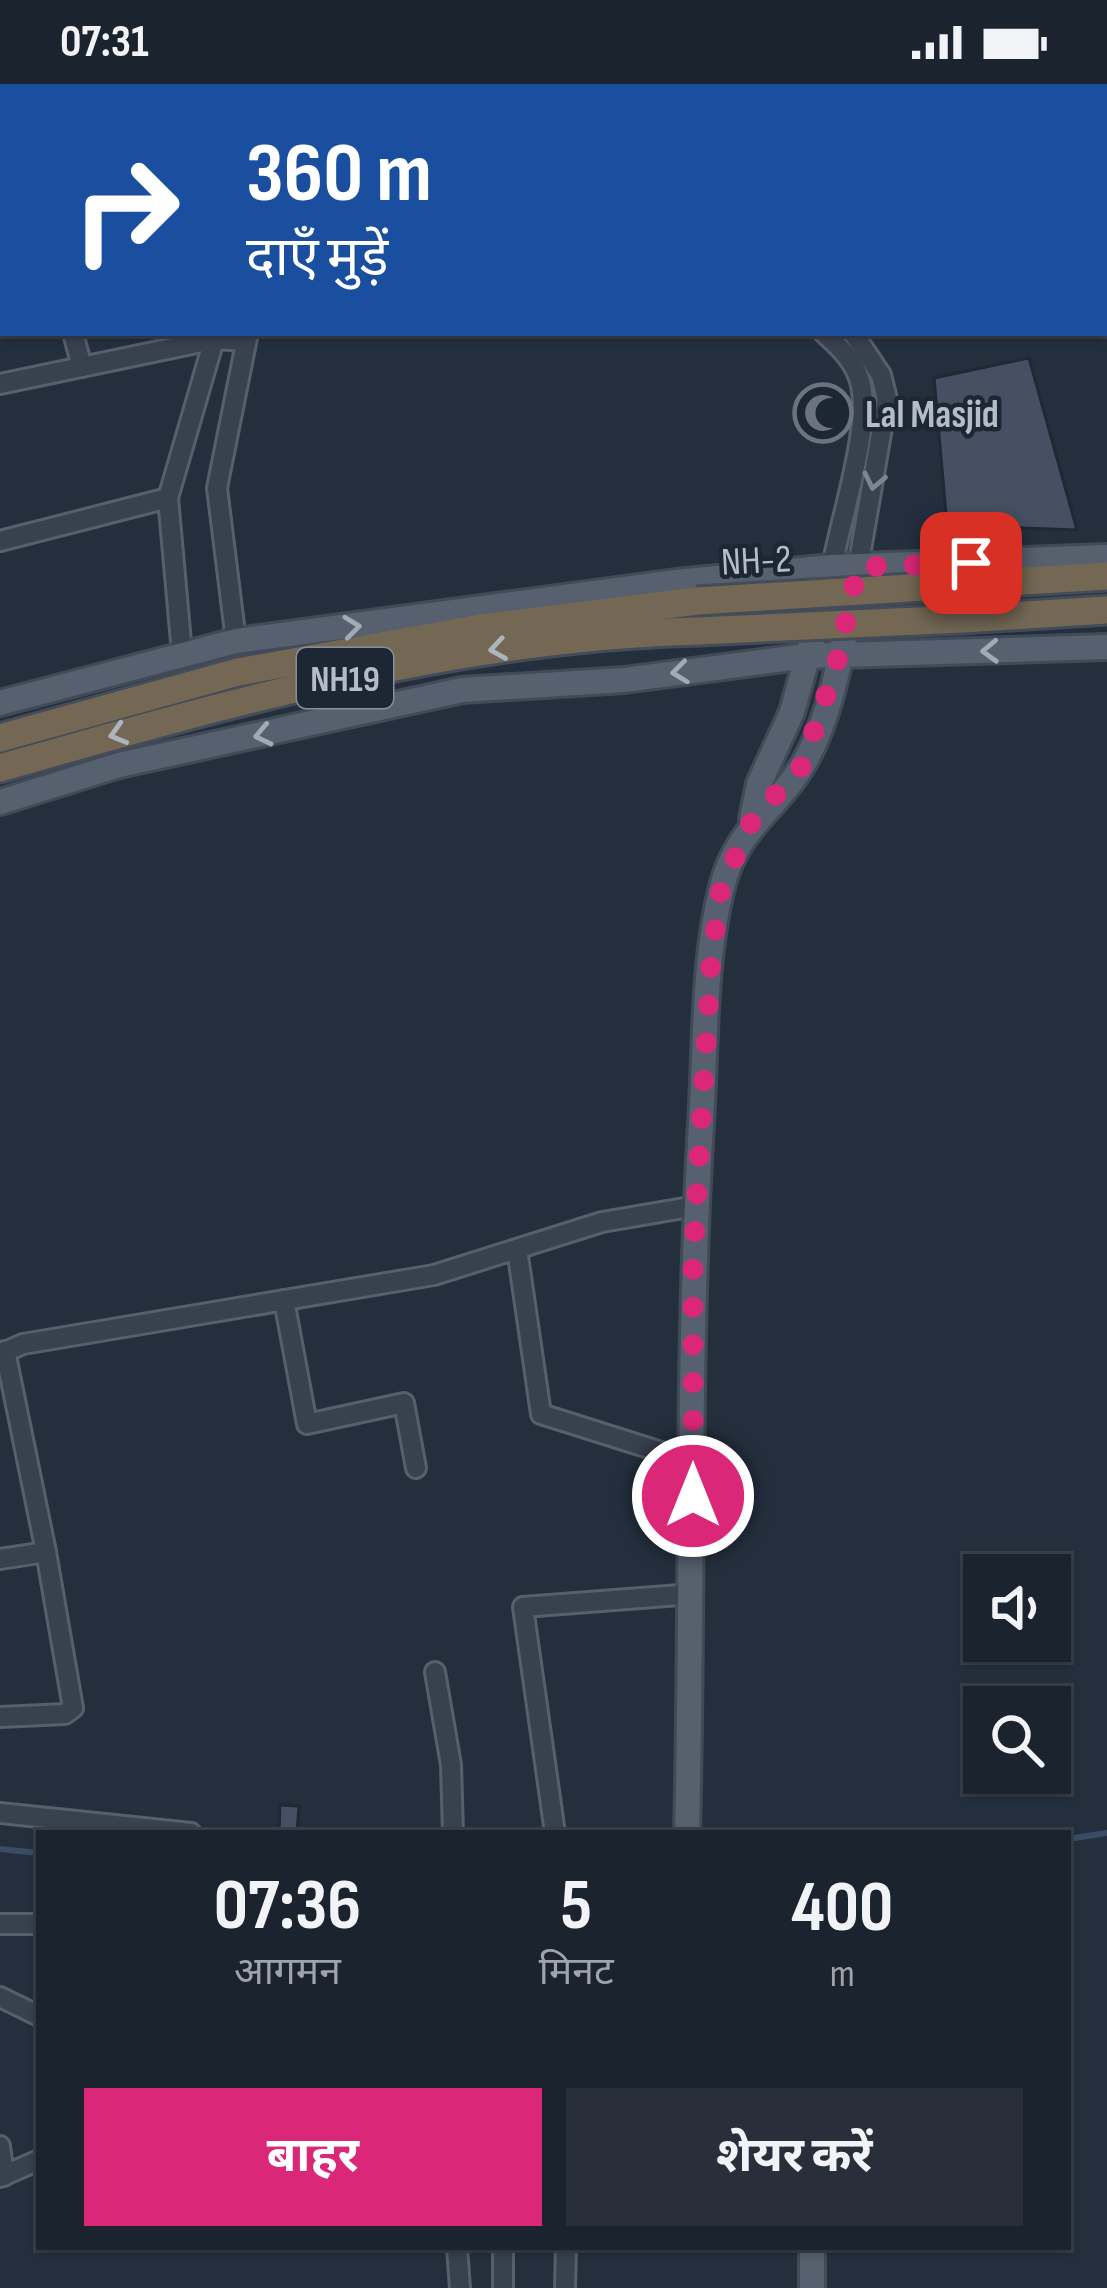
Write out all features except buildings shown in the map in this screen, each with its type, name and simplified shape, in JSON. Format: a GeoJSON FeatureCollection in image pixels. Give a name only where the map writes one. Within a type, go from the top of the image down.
{"type":"FeatureCollection","features":[{"type":"Feature","properties":{"kind":"highway","name":"NH-2"},"geometry":{"type":"LineString","coordinates":[[4,736],[238,672],[481,628],[697,601],[1107,576]]}},
{"type":"Feature","properties":{"kind":"highway","name":"NH19"},"geometry":{"type":"LineString","coordinates":[[0,768],[202,711],[460,654],[591,634],[1107,610]]}},
{"type":"Feature","properties":{"kind":"main road"},"geometry":{"type":"LineString","coordinates":[[0,703],[236,641],[735,576],[832,567],[1107,557]]}},
{"type":"Feature","properties":{"kind":"main road"},"geometry":{"type":"LineString","coordinates":[[935,564],[935,652]]}},
{"type":"Feature","properties":{"kind":"main road"},"geometry":{"type":"LineString","coordinates":[[687,1830],[696,1206],[721,888],[752,821],[759,784],[792,712],[832,567]]}},
{"type":"Feature","properties":{"kind":"main road"},"geometry":{"type":"LineString","coordinates":[[752,821],[802,766],[838,656],[858,567]]}},
{"type":"Feature","properties":{"kind":"main road"},"geometry":{"type":"LineString","coordinates":[[735,576],[736,665]]}},
{"type":"Feature","properties":{"kind":"main road"},"geometry":{"type":"LineString","coordinates":[[0,802],[119,765],[462,690],[624,680],[806,656],[1107,647]]}},
{"type":"Feature","properties":{"kind":"main road"},"geometry":{"type":"LineString","coordinates":[[812,2250],[812,2288]]}},
{"type":"Feature","properties":{"kind":"street"},"geometry":{"type":"LineString","coordinates":[[75,336],[82,367]]}},
{"type":"Feature","properties":{"kind":"street"},"geometry":{"type":"LineString","coordinates":[[182,653],[169,498],[216,336]]}},
{"type":"Feature","properties":{"kind":"street"},"geometry":{"type":"LineString","coordinates":[[0,384],[216,336],[247,337],[217,488],[236,641]]}},
{"type":"Feature","properties":{"kind":"street"},"geometry":{"type":"LineString","coordinates":[[827,336],[844,351],[860,378],[864,409],[832,567]]}},
{"type":"Feature","properties":{"kind":"street"},"geometry":{"type":"LineString","coordinates":[[855,336],[881,375],[887,399],[858,567]]}},
{"type":"Feature","properties":{"kind":"street"},"geometry":{"type":"LineString","coordinates":[[0,541],[169,498]]}},
{"type":"Feature","properties":{"kind":"street"},"geometry":{"type":"LineString","coordinates":[[0,1718],[65,1714],[73,1708],[46,1552],[3,1353],[434,1275],[602,1222],[696,1206]]}},
{"type":"Feature","properties":{"kind":"street"},"geometry":{"type":"LineString","coordinates":[[517,1249],[541,1414],[693,1462]]}},
{"type":"Feature","properties":{"kind":"street"},"geometry":{"type":"LineString","coordinates":[[284,1300],[307,1424],[404,1403],[416,1468]]}},
{"type":"Feature","properties":{"kind":"street"},"geometry":{"type":"LineString","coordinates":[[0,1559],[46,1552]]}},
{"type":"Feature","properties":{"kind":"street"},"geometry":{"type":"LineString","coordinates":[[555,1830],[524,1606],[693,1594]]}},
{"type":"Feature","properties":{"kind":"street"},"geometry":{"type":"LineString","coordinates":[[435,1672],[451,1765],[453,1830]]}},
{"type":"Feature","properties":{"kind":"street"},"geometry":{"type":"LineString","coordinates":[[0,1813],[162,1830]]}},
{"type":"Feature","properties":{"kind":"street"},"geometry":{"type":"LineString","coordinates":[[0,1924],[36,1924]]}},
{"type":"Feature","properties":{"kind":"street"},"geometry":{"type":"LineString","coordinates":[[0,1997],[36,2015]]}},
{"type":"Feature","properties":{"kind":"street"},"geometry":{"type":"LineString","coordinates":[[0,2146],[2,2176],[36,2161]]}},
{"type":"Feature","properties":{"kind":"street"},"geometry":{"type":"LineString","coordinates":[[458,2250],[460,2288]]}},
{"type":"Feature","properties":{"kind":"street"},"geometry":{"type":"LineString","coordinates":[[503,2250],[503,2288]]}},
{"type":"Feature","properties":{"kind":"street"},"geometry":{"type":"LineString","coordinates":[[565,2288],[566,2250]]}},
{"type":"Feature","properties":{"kind":"waterway"},"geometry":{"type":"LineString","coordinates":[[1071,1839],[1107,1833]]}},
{"type":"Feature","properties":{"kind":"waterway"},"geometry":{"type":"LineString","coordinates":[[0,1849],[36,1853]]}},
{"type":"Feature","properties":{"kind":"place","name":"Lal Masjid"},"geometry":{"type":"Point","coordinates":[823,413]}},
{"type":"Feature","properties":{"kind":"route"},"geometry":{"type":"LineString","coordinates":[[693,1496],[693,1259],[711,962],[721,888],[733,852],[752,821],[802,766],[836,666],[858,567],[971,563]]}}]}
